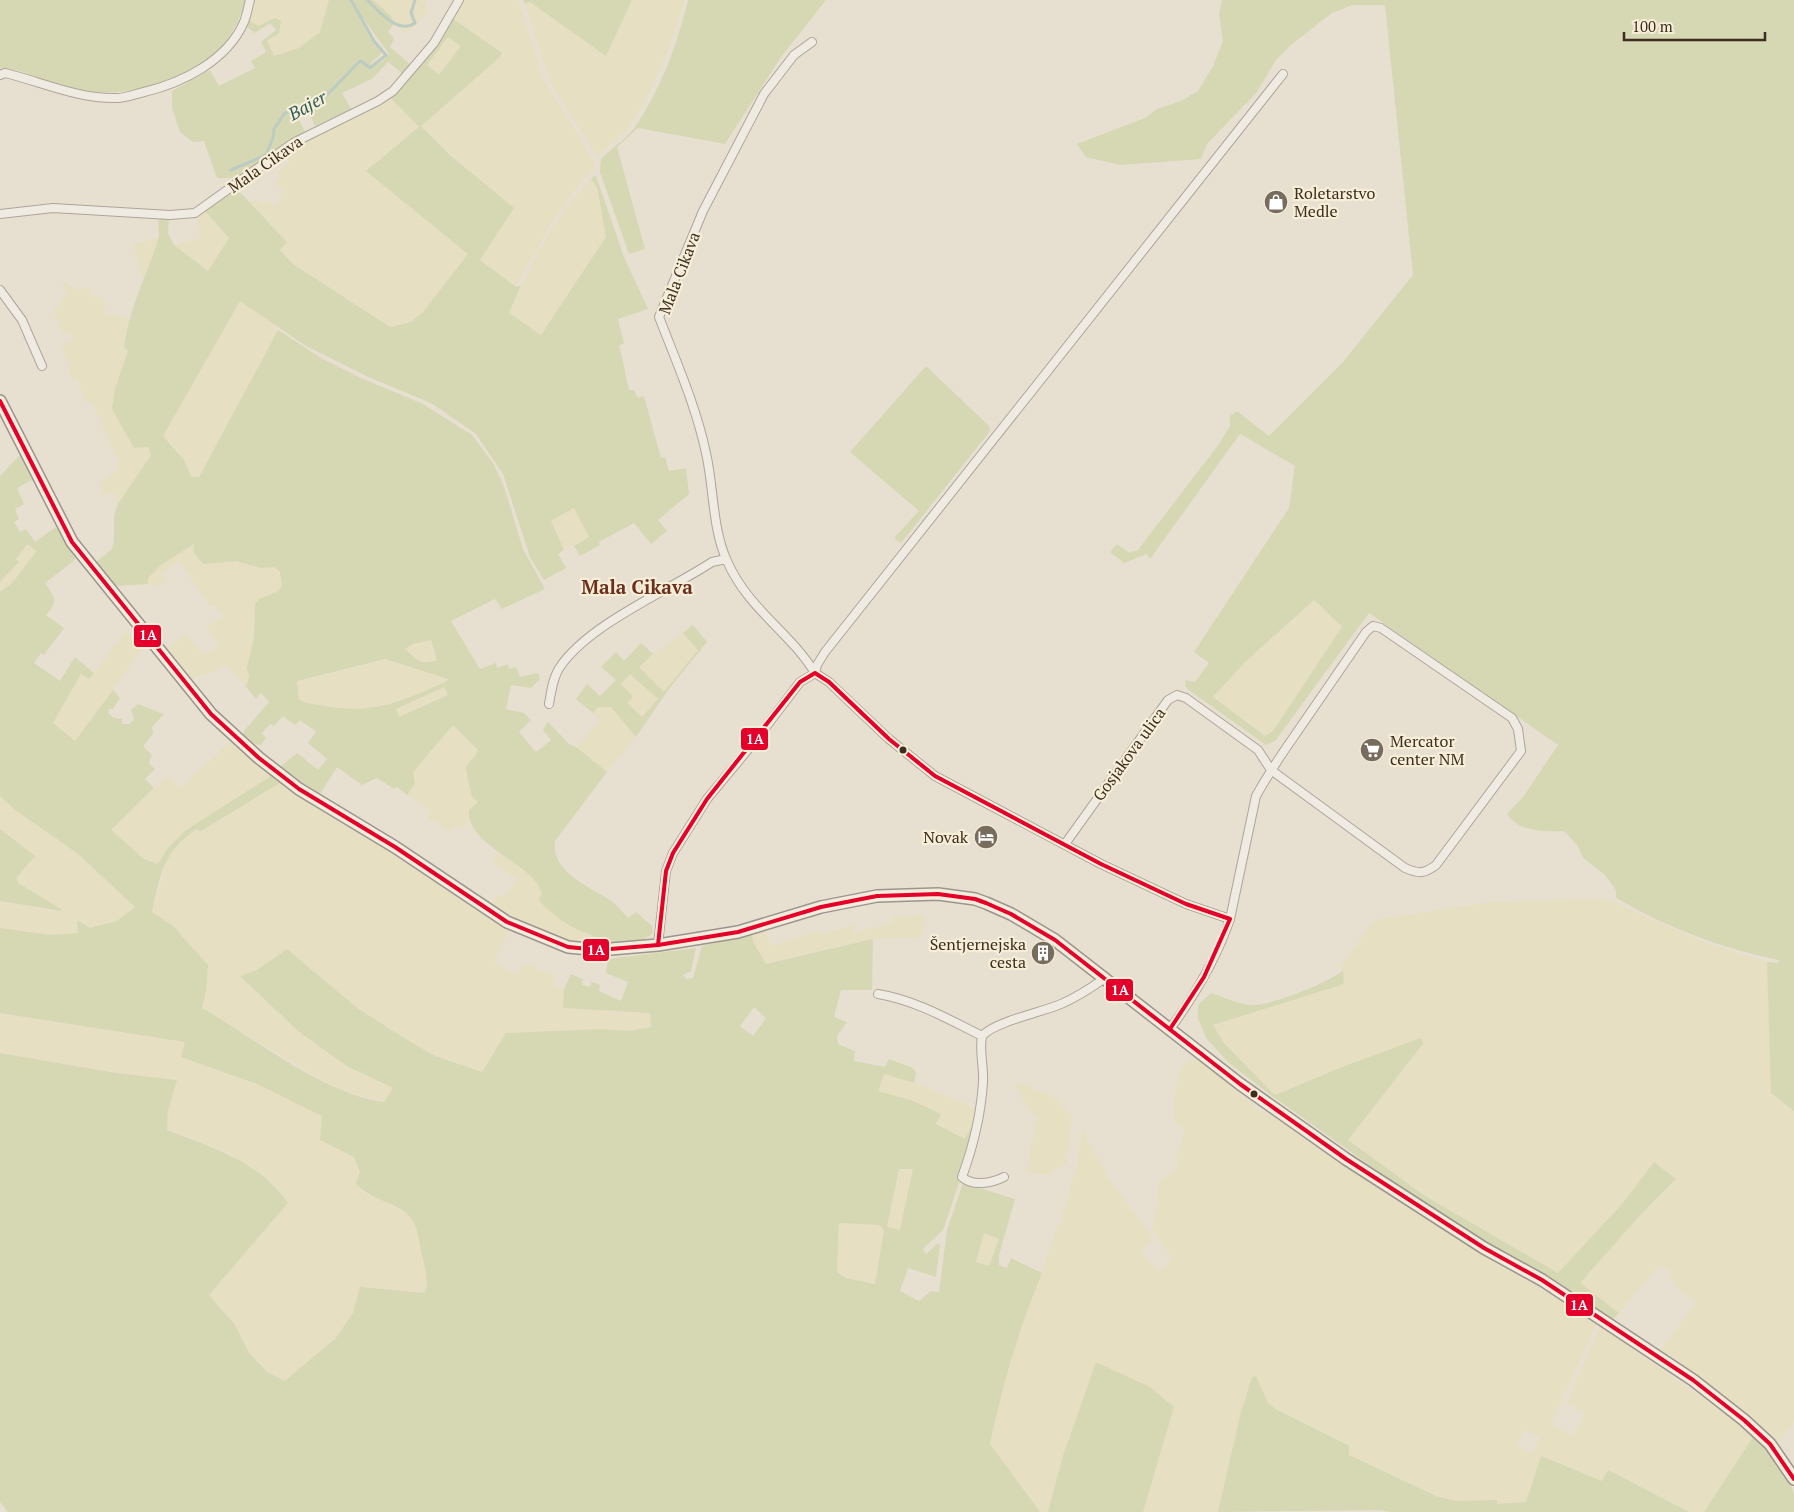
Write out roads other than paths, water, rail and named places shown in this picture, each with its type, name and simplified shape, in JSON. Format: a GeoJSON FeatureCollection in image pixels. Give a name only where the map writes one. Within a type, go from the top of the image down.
{"type":"FeatureCollection","features":[{"type":"Feature","properties":{"kind":"main road"},"geometry":{"type":"LineString","coordinates":[[0,402],[58,518],[79,552],[211,714],[259,758],[298,789],[395,847],[507,922],[536,936],[568,947],[599,950],[658,945],[738,932],[773,920],[846,901],[877,896],[938,894],[975,899],[1011,914],[1054,940],[1240,1084],[1346,1159],[1484,1248],[1542,1280],[1692,1380],[1744,1420],[1770,1444],[1794,1479]]}},
{"type":"Feature","properties":{"kind":"street"},"geometry":{"type":"LineString","coordinates":[[0,74],[5,73],[56,89],[111,98],[164,88],[205,67],[230,45],[244,22],[250,0]]}},
{"type":"Feature","properties":{"kind":"street","name":"Mala Cikava"},"geometry":{"type":"LineString","coordinates":[[0,214],[60,208],[170,215],[195,213],[293,143],[378,102],[393,91],[434,43],[459,0]]}},
{"type":"Feature","properties":{"kind":"street","name":"Mala Cikava"},"geometry":{"type":"LineString","coordinates":[[812,42],[794,55],[764,94],[703,211],[659,317],[699,428],[706,453],[716,519],[726,559],[746,595],[815,673],[829,682],[889,739],[934,776],[1101,864],[1186,904],[1230,919]]}},
{"type":"Feature","properties":{"kind":"street"},"geometry":{"type":"LineString","coordinates":[[658,945],[664,879],[673,853],[699,810],[800,682],[815,673],[817,665],[826,652],[1283,74]]}},
{"type":"Feature","properties":{"kind":"street"},"geometry":{"type":"LineString","coordinates":[[0,290],[22,320],[42,366]]}},
{"type":"Feature","properties":{"kind":"street"},"geometry":{"type":"LineString","coordinates":[[549,704],[559,668],[580,646],[603,627],[712,562],[726,559]]}},
{"type":"Feature","properties":{"kind":"street"},"geometry":{"type":"LineString","coordinates":[[1170,1029],[1202,982],[1218,950],[1230,919],[1256,796],[1271,770],[1366,632],[1373,626],[1381,628],[1512,718],[1518,729],[1521,751],[1436,865],[1425,873],[1417,873],[1405,868],[1271,770]]}},
{"type":"Feature","properties":{"kind":"street","name":"Gosjakova ulica"},"geometry":{"type":"LineString","coordinates":[[1065,844],[1168,700],[1176,695],[1186,698],[1258,750],[1271,770]]}},
{"type":"Feature","properties":{"kind":"street"},"geometry":{"type":"LineString","coordinates":[[1004,1177],[985,1183],[965,1180],[962,1177],[971,1151],[983,1085],[984,1067],[980,1051],[982,1036],[992,1028],[1061,1004],[1088,991],[1105,978]]}},
{"type":"Feature","properties":{"kind":"street"},"geometry":{"type":"LineString","coordinates":[[878,994],[896,997],[913,1003],[982,1036]]}},
{"type":"Feature","properties":{"kind":"waterway","name":"Bajer"},"geometry":{"type":"LineString","coordinates":[[231,170],[266,155],[273,138],[274,129],[285,113],[297,110],[315,99],[325,97],[359,62],[361,61],[370,68],[386,55],[374,41],[351,0]]}},
{"type":"Feature","properties":{"kind":"waterway","name":"Bajer"},"geometry":{"type":"LineString","coordinates":[[367,0],[389,20],[402,26],[409,26],[415,23],[411,13],[415,0]]}},
{"type":"Feature","properties":{"kind":"place","name":"Roletarstvo Medle"},"geometry":{"type":"Point","coordinates":[1276,202]}},
{"type":"Feature","properties":{"kind":"place","name":"Mercator center NM"},"geometry":{"type":"Point","coordinates":[1372,750]}},
{"type":"Feature","properties":{"kind":"place","name":"Novak"},"geometry":{"type":"Point","coordinates":[986,837]}},
{"type":"Feature","properties":{"kind":"place","name":"Šentjernejska cesta"},"geometry":{"type":"Point","coordinates":[1043,953]}},
{"type":"Feature","properties":{"kind":"district","name":"Mala Cikava"},"geometry":{"type":"Point","coordinates":[637,586]}}]}
